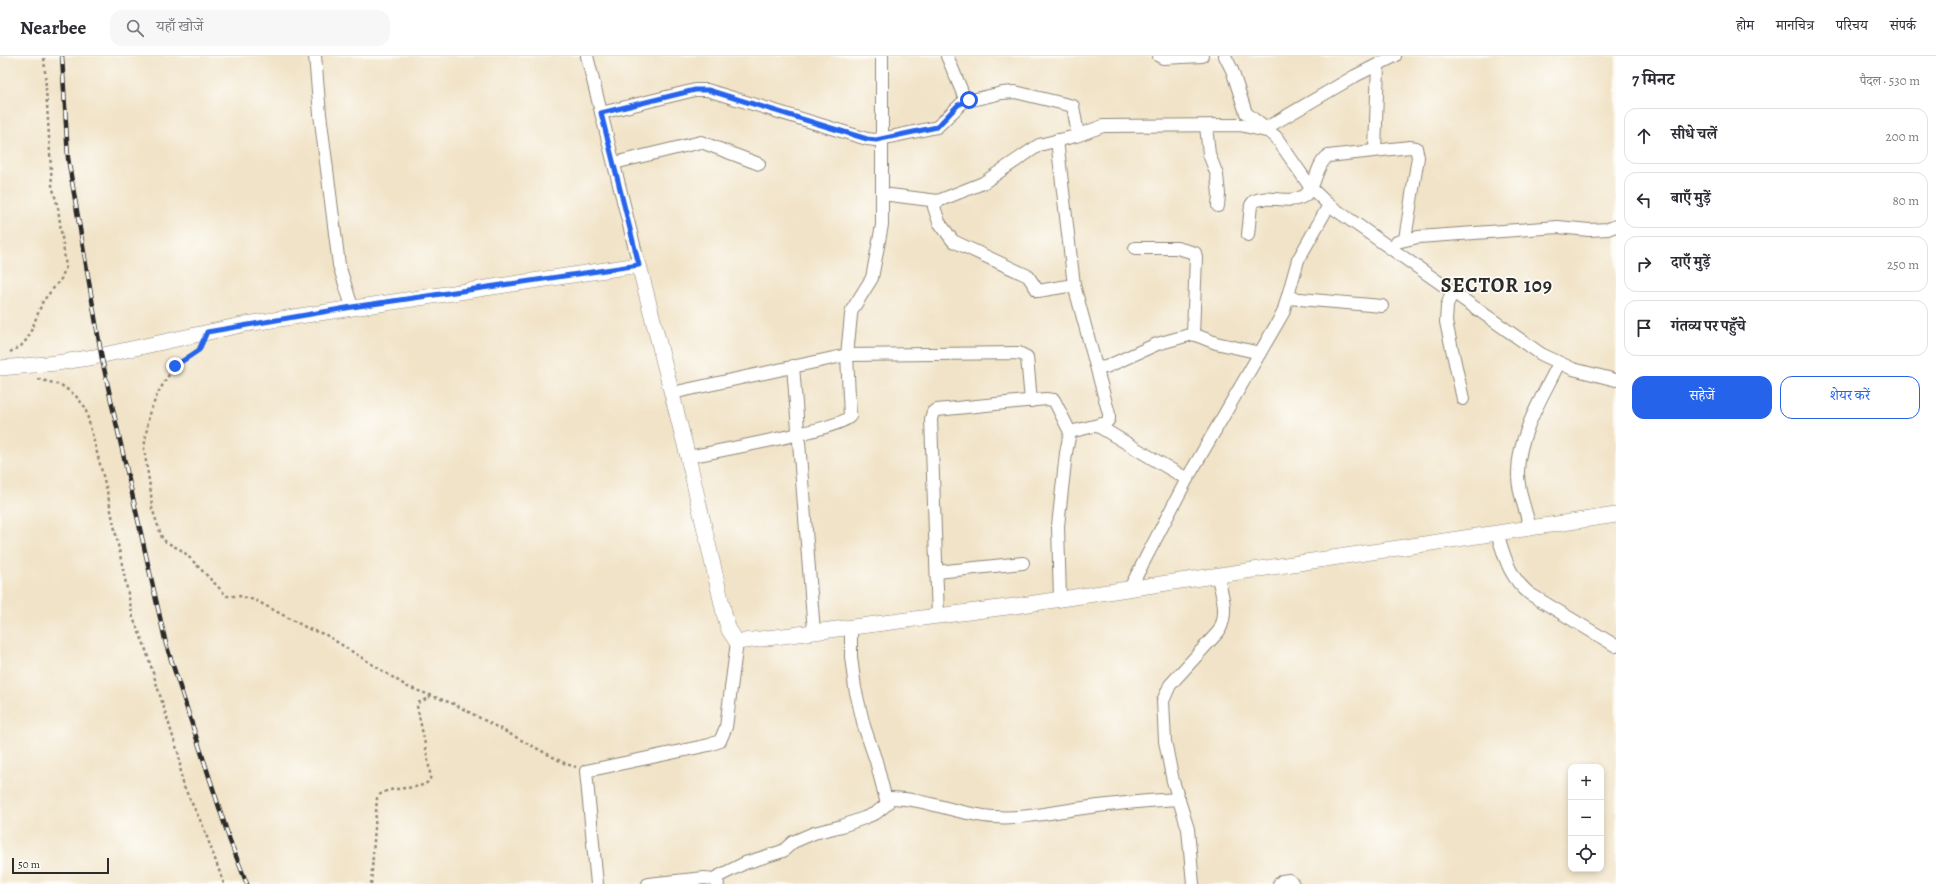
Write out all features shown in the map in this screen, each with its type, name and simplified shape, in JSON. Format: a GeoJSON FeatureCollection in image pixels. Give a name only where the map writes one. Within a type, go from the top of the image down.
{"type":"FeatureCollection","features":[{"type":"Feature","properties":{"kind":"street"},"geometry":{"type":"LineString","coordinates":[[315,56],[320,114],[339,265],[352,307]]}},
{"type":"Feature","properties":{"kind":"street"},"geometry":{"type":"LineString","coordinates":[[587,56],[688,457],[727,625],[737,642],[726,727],[720,741],[709,745],[586,771],[597,884]]}},
{"type":"Feature","properties":{"kind":"street"},"geometry":{"type":"LineString","coordinates":[[688,457],[798,434],[844,422],[850,416],[847,354],[852,310],[873,274],[882,225],[882,56]]}},
{"type":"Feature","properties":{"kind":"street"},"geometry":{"type":"LineString","coordinates":[[946,56],[966,101]]}},
{"type":"Feature","properties":{"kind":"street"},"geometry":{"type":"LineString","coordinates":[[1159,56],[1163,58],[1202,56]]}},
{"type":"Feature","properties":{"kind":"street"},"geometry":{"type":"LineString","coordinates":[[1226,56],[1232,70],[1243,109],[1250,117],[1268,130],[1311,188],[1329,205],[1541,354],[1574,369],[1616,380]]}},
{"type":"Feature","properties":{"kind":"street"},"geometry":{"type":"LineString","coordinates":[[882,194],[937,201],[983,183],[1034,148],[1103,126],[1240,125],[1268,130],[1378,64],[1395,56]]}},
{"type":"Feature","properties":{"kind":"street"},"geometry":{"type":"LineString","coordinates":[[1375,150],[1378,64]]}},
{"type":"Feature","properties":{"kind":"street"},"geometry":{"type":"LineString","coordinates":[[601,113],[702,90],[867,139],[883,140],[937,127],[958,105],[966,101],[1015,92],[1074,107],[1078,135]]}},
{"type":"Feature","properties":{"kind":"street"},"geometry":{"type":"LineString","coordinates":[[1206,126],[1209,154],[1217,175],[1219,194],[1218,206]]}},
{"type":"Feature","properties":{"kind":"street"},"geometry":{"type":"LineString","coordinates":[[1057,140],[1074,285],[1109,414],[1107,421],[1098,426],[1070,432]]}},
{"type":"Feature","properties":{"kind":"street"},"geometry":{"type":"LineString","coordinates":[[614,163],[701,142],[759,164]]}},
{"type":"Feature","properties":{"kind":"street"},"geometry":{"type":"LineString","coordinates":[[1248,235],[1251,205],[1254,201],[1259,199],[1296,199],[1303,196],[1311,188],[1322,163],[1328,156],[1410,146],[1416,148],[1418,151],[1405,239]]}},
{"type":"Feature","properties":{"kind":"street"},"geometry":{"type":"LineString","coordinates":[[937,201],[934,207],[940,222],[953,241],[1028,276],[1038,291],[1074,285]]}},
{"type":"Feature","properties":{"kind":"street"},"geometry":{"type":"LineString","coordinates":[[1130,588],[1187,479],[1283,313],[1298,260],[1329,205]]}},
{"type":"Feature","properties":{"kind":"street"},"geometry":{"type":"LineString","coordinates":[[1387,245],[1405,239],[1558,227],[1589,230],[1608,229],[1616,226]]}},
{"type":"Feature","properties":{"kind":"street"},"geometry":{"type":"LineString","coordinates":[[1136,248],[1171,248],[1195,253],[1194,334]]}},
{"type":"Feature","properties":{"kind":"street"},"geometry":{"type":"LineString","coordinates":[[0,368],[57,363],[94,357],[207,332],[352,307],[639,265]]}},
{"type":"Feature","properties":{"kind":"street"},"geometry":{"type":"LineString","coordinates":[[1452,292],[1447,306],[1446,322],[1463,399]]}},
{"type":"Feature","properties":{"kind":"street"},"geometry":{"type":"LineString","coordinates":[[1288,298],[1382,306]]}},
{"type":"Feature","properties":{"kind":"street"},"geometry":{"type":"LineString","coordinates":[[1097,368],[1106,367],[1157,344],[1194,334],[1216,343],[1260,353]]}},
{"type":"Feature","properties":{"kind":"street"},"geometry":{"type":"LineString","coordinates":[[672,393],[847,354],[1022,354],[1027,357],[1031,400]]}},
{"type":"Feature","properties":{"kind":"street"},"geometry":{"type":"LineString","coordinates":[[1530,528],[1517,472],[1520,452],[1528,428],[1559,363]]}},
{"type":"Feature","properties":{"kind":"street"},"geometry":{"type":"LineString","coordinates":[[793,366],[814,632]]}},
{"type":"Feature","properties":{"kind":"street"},"geometry":{"type":"LineString","coordinates":[[938,617],[932,415],[937,410],[1031,400],[1053,400],[1070,432],[1066,453],[1058,526],[1060,598]]}},
{"type":"Feature","properties":{"kind":"street"},"geometry":{"type":"LineString","coordinates":[[1098,426],[1187,479]]}},
{"type":"Feature","properties":{"kind":"street"},"geometry":{"type":"LineString","coordinates":[[737,642],[938,617],[1616,515]]}},
{"type":"Feature","properties":{"kind":"street"},"geometry":{"type":"LineString","coordinates":[[1497,533],[1509,568],[1518,585],[1530,594],[1616,646]]}},
{"type":"Feature","properties":{"kind":"street"},"geometry":{"type":"LineString","coordinates":[[937,572],[1023,563]]}},
{"type":"Feature","properties":{"kind":"street"},"geometry":{"type":"LineString","coordinates":[[1193,884],[1188,829],[1173,781],[1165,741],[1163,701],[1170,684],[1219,631],[1223,624],[1224,604],[1217,575]]}},
{"type":"Feature","properties":{"kind":"street"},"geometry":{"type":"LineString","coordinates":[[648,884],[704,878],[715,882],[745,863],[783,851],[793,842],[814,833],[842,826],[876,813],[885,806],[887,798],[857,698],[852,663],[851,627]]}},
{"type":"Feature","properties":{"kind":"street"},"geometry":{"type":"LineString","coordinates":[[887,798],[902,798],[959,812],[995,817],[1025,816],[1125,802],[1179,799]]}},
{"type":"Feature","properties":{"kind":"street"},"geometry":{"type":"LineString","coordinates":[[1279,884],[1282,881],[1289,880],[1293,884]]}},
{"type":"Feature","properties":{"kind":"path"},"geometry":{"type":"LineString","coordinates":[[6,353],[12,352],[21,346],[28,338],[42,300],[61,279],[66,267],[58,208],[52,185],[44,56]]}},
{"type":"Feature","properties":{"kind":"path"},"geometry":{"type":"LineString","coordinates":[[207,332],[199,350],[171,370],[156,395],[150,414],[144,449],[152,508],[162,538],[166,542],[183,550],[227,596],[246,597],[255,600],[309,629],[326,635],[408,687],[430,697],[454,704],[566,764],[586,771]]}},
{"type":"Feature","properties":{"kind":"path"},"geometry":{"type":"LineString","coordinates":[[32,379],[61,385],[74,395],[85,407],[106,491],[133,618],[144,644],[179,755],[182,783],[203,826],[224,884]]}},
{"type":"Feature","properties":{"kind":"path"},"geometry":{"type":"LineString","coordinates":[[371,884],[377,798],[385,792],[426,783],[430,778],[430,770],[424,748],[417,706],[418,703],[430,697]]}},
{"type":"Feature","properties":{"kind":"railway"},"geometry":{"type":"LineString","coordinates":[[62,56],[68,158],[102,359],[112,405],[166,644],[230,841],[247,884]]}},
{"type":"Feature","properties":{"kind":"district","name":"SECTOR 109"},"geometry":{"type":"Point","coordinates":[1497,285]}},
{"type":"Feature","properties":{"kind":"route"},"geometry":{"type":"LineString","coordinates":[[175,366],[199,350],[207,332],[246,324],[352,307],[639,265],[601,113],[695,90],[708,90],[867,139],[883,140],[933,129],[942,124],[958,105],[969,100]]}}]}
